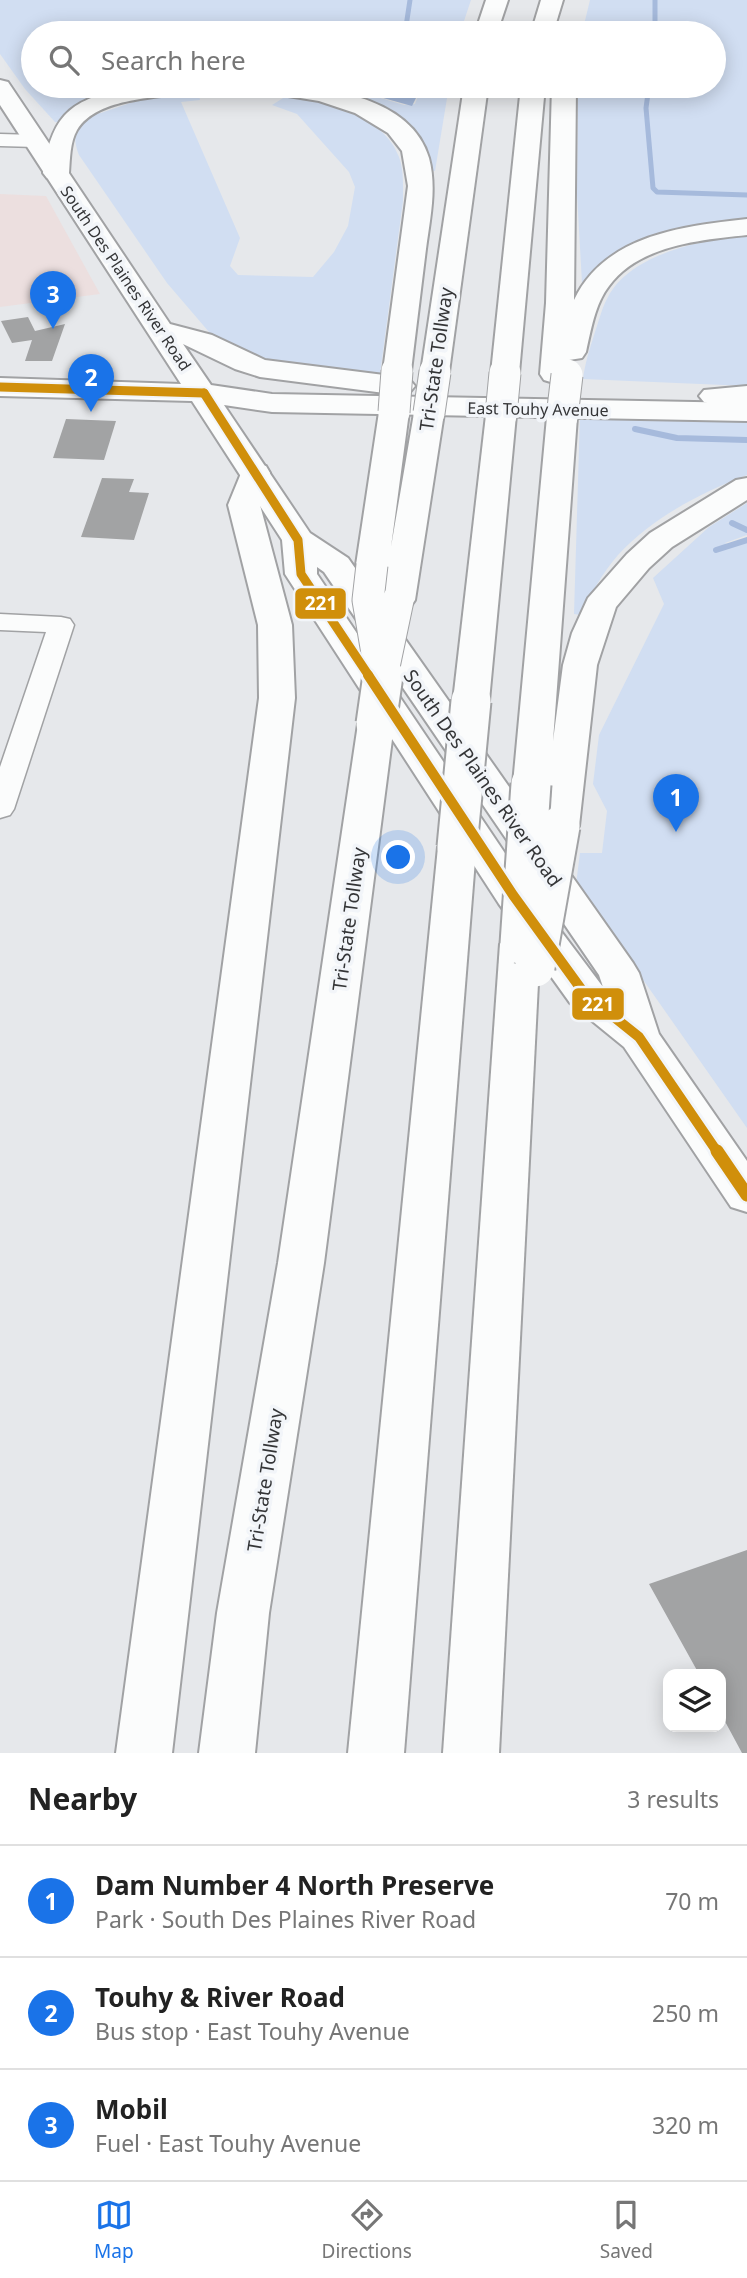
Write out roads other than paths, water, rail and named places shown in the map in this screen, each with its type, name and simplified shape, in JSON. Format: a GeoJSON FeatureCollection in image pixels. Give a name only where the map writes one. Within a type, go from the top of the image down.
{"type":"FeatureCollection","features":[{"type":"Feature","properties":{"kind":"main road"},"geometry":{"type":"LineString","coordinates":[[490,21],[497,0]]}},
{"type":"Feature","properties":{"kind":"main road"},"geometry":{"type":"LineString","coordinates":[[546,21],[552,0]]}},
{"type":"Feature","properties":{"kind":"main road","name":"South Des Plaines River Road"},"geometry":{"type":"LineString","coordinates":[[0,87],[204,393],[298,540],[301,574],[513,895],[584,993],[639,1037],[747,1195]]}},
{"type":"Feature","properties":{"kind":"main road"},"geometry":{"type":"LineString","coordinates":[[56,173],[64,134],[72,120],[97,104],[118,98]]}},
{"type":"Feature","properties":{"kind":"main road"},"geometry":{"type":"LineString","coordinates":[[330,98],[370,112],[401,130],[417,156],[421,186],[368,600],[382,678]]}},
{"type":"Feature","properties":{"kind":"main road","name":"Tri-State Tollway"},"geometry":{"type":"LineString","coordinates":[[227,1753],[243,1613],[301,1263],[382,678],[398,600],[474,98]]}},
{"type":"Feature","properties":{"kind":"main road"},"geometry":{"type":"LineString","coordinates":[[376,1753],[457,847],[532,98]]}},
{"type":"Feature","properties":{"kind":"main road"},"geometry":{"type":"LineString","coordinates":[[471,1753],[502,1205],[528,956],[531,784],[543,613],[553,545],[556,417],[560,374],[564,98]]}},
{"type":"Feature","properties":{"kind":"main road"},"geometry":{"type":"LineString","coordinates":[[560,374],[583,310],[598,281],[608,270],[638,251],[682,237],[747,228]]}},
{"type":"Feature","properties":{"kind":"main road"},"geometry":{"type":"LineString","coordinates":[[160,330],[203,341],[222,353],[257,368],[291,374],[354,378],[428,391]]}},
{"type":"Feature","properties":{"kind":"main road","name":"East Touhy Avenue"},"geometry":{"type":"LineString","coordinates":[[204,393],[259,386],[747,396]]}},
{"type":"Feature","properties":{"kind":"main road","name":"East Touhy Avenue"},"geometry":{"type":"LineString","coordinates":[[0,387],[204,393],[272,403],[747,412]]}},
{"type":"Feature","properties":{"kind":"main road"},"geometry":{"type":"LineString","coordinates":[[144,1753],[277,698],[275,625],[244,505],[255,473]]}},
{"type":"Feature","properties":{"kind":"main road"},"geometry":{"type":"LineString","coordinates":[[528,956],[560,825],[580,665],[600,604],[638,561],[661,540],[747,487]]}},
{"type":"Feature","properties":{"kind":"street"},"geometry":{"type":"LineString","coordinates":[[0,141],[36,141]]}},
{"type":"Feature","properties":{"kind":"street"},"geometry":{"type":"LineString","coordinates":[[0,622],[61,625],[0,809]]}},
{"type":"Feature","properties":{"kind":"water"},"geometry":{"type":"Polygon","coordinates":[[[383,98],[416,98],[412,106],[383,98]]]}},
{"type":"Feature","properties":{"kind":"waterway"},"geometry":{"type":"LineString","coordinates":[[407,21],[410,0]]}},
{"type":"Feature","properties":{"kind":"waterway"},"geometry":{"type":"LineString","coordinates":[[655,0],[655,21]]}},
{"type":"Feature","properties":{"kind":"waterway"},"geometry":{"type":"LineString","coordinates":[[647,98],[653,188],[657,192],[747,195]]}},
{"type":"Feature","properties":{"kind":"waterway"},"geometry":{"type":"LineString","coordinates":[[635,429],[677,438],[747,440]]}},
{"type":"Feature","properties":{"kind":"waterway"},"geometry":{"type":"LineString","coordinates":[[732,523],[747,530]]}},
{"type":"Feature","properties":{"kind":"waterway"},"geometry":{"type":"LineString","coordinates":[[716,550],[747,540]]}},
{"type":"Feature","properties":{"kind":"place","name":"Mobil"},"geometry":{"type":"Point","coordinates":[53,329]}},
{"type":"Feature","properties":{"kind":"place","name":"Touhy & River Road"},"geometry":{"type":"Point","coordinates":[91,412]}},
{"type":"Feature","properties":{"kind":"place","name":"Dam Number 4 North Preserve"},"geometry":{"type":"Point","coordinates":[676,832]}}]}
